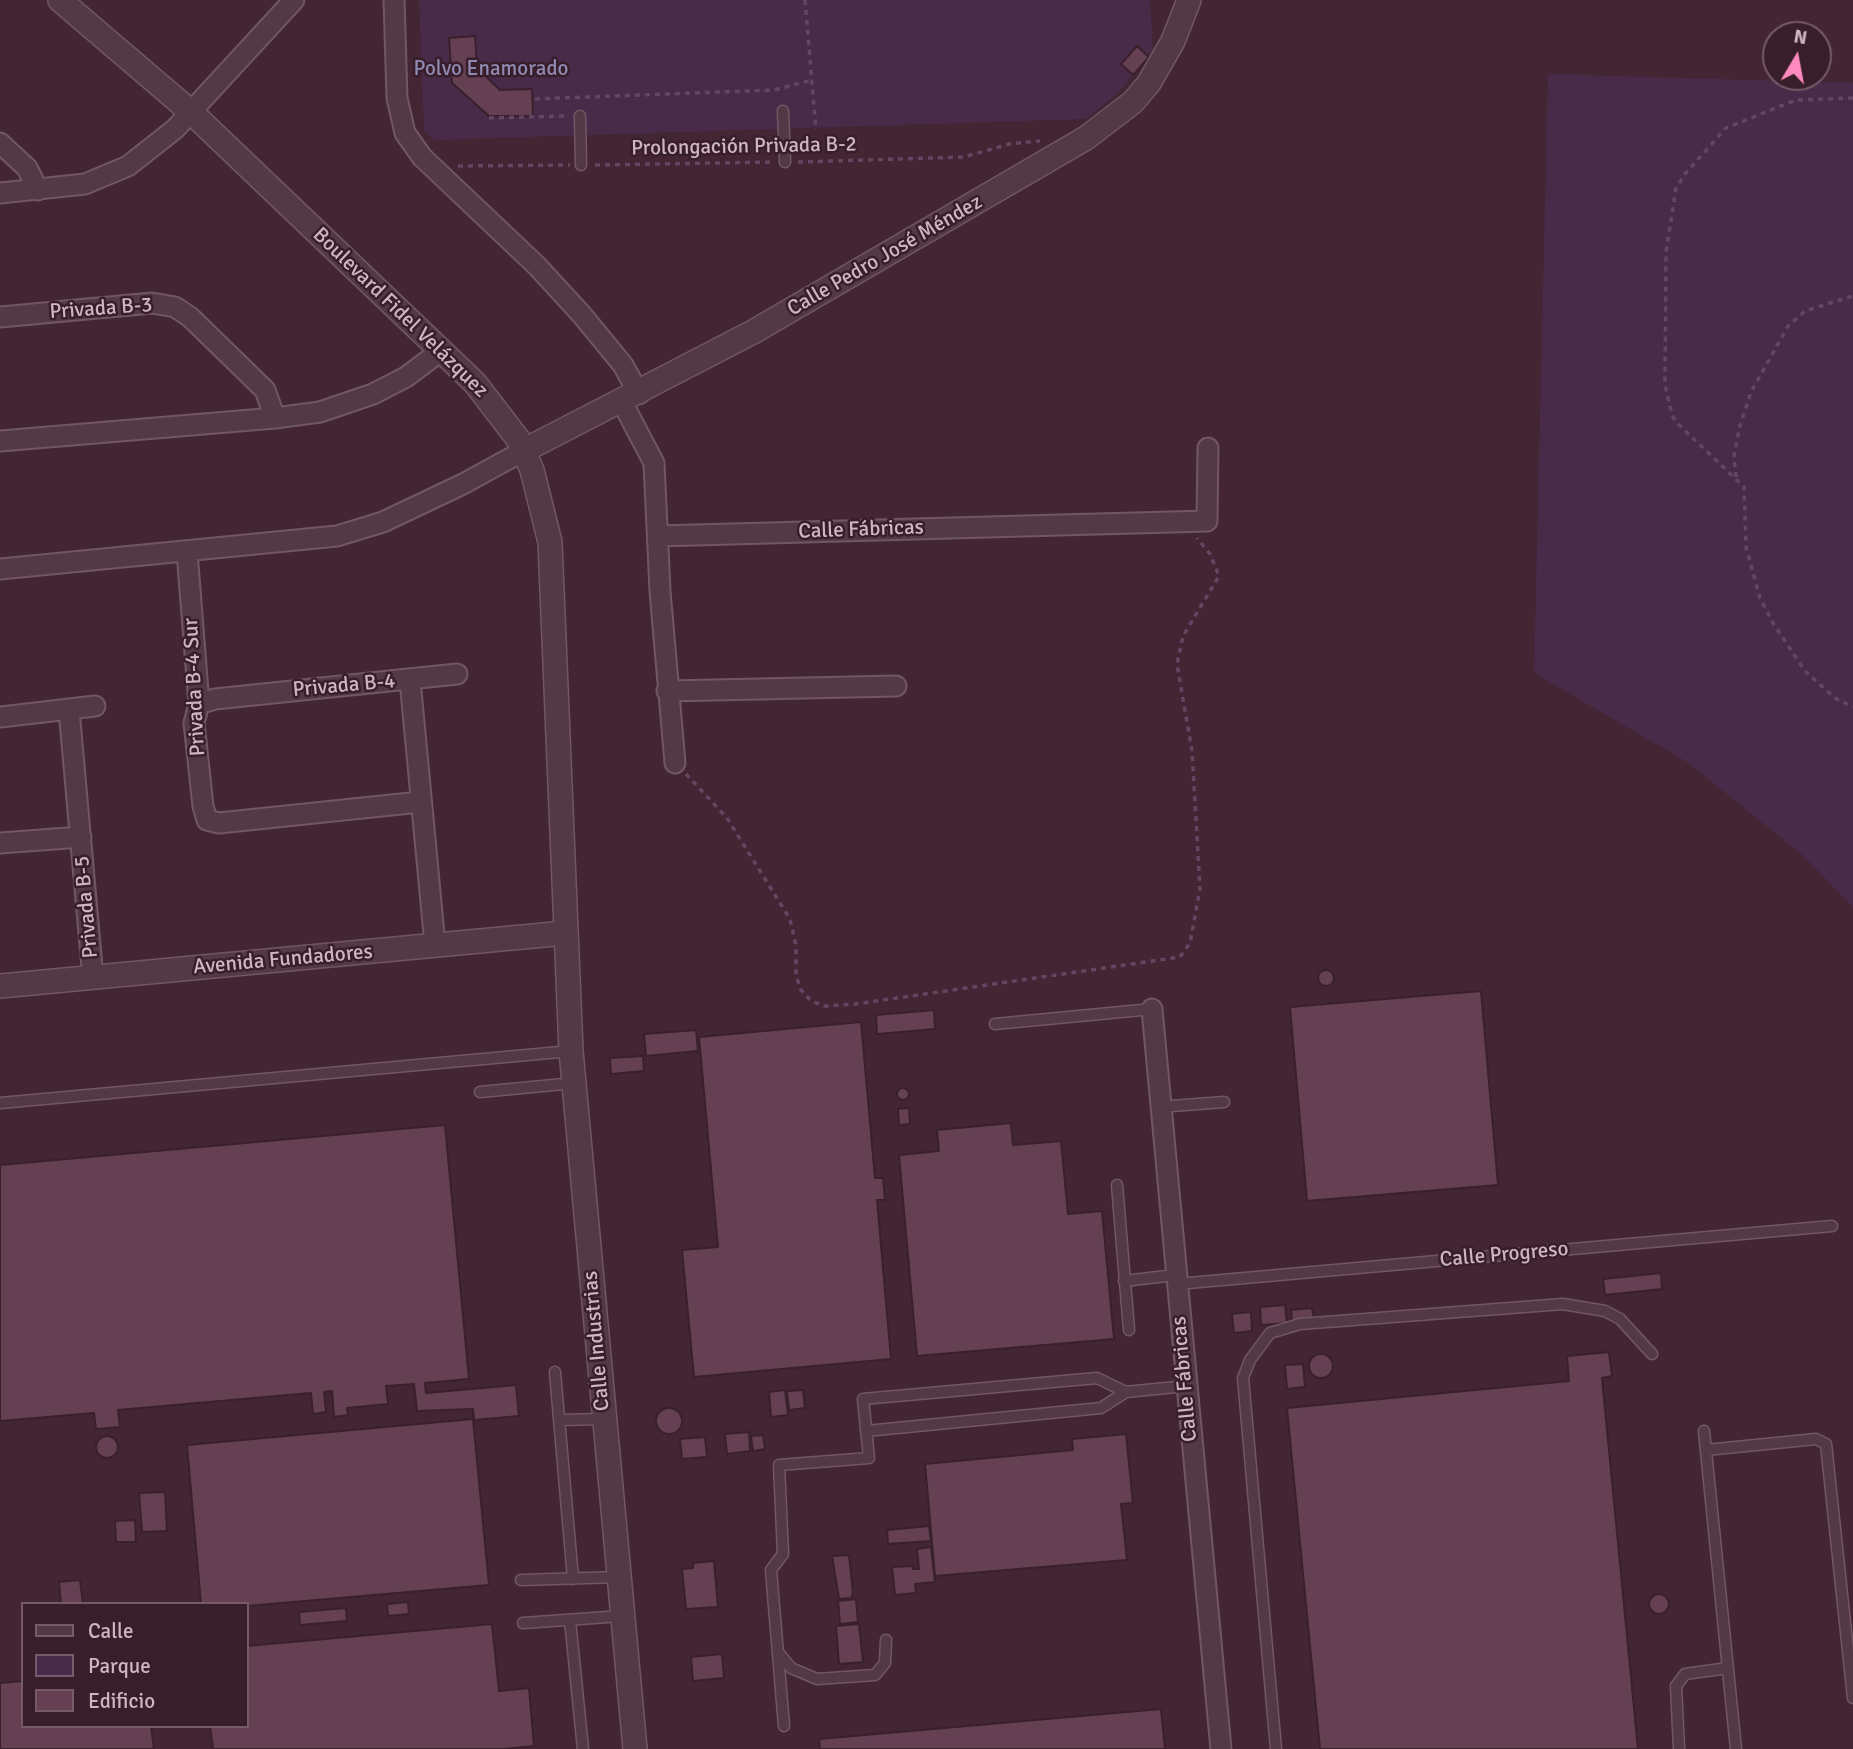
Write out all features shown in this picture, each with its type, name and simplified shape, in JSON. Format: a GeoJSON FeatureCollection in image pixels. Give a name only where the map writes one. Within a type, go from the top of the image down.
{"type":"FeatureCollection","features":[{"type":"Feature","properties":{"kind":"street","name":"Boulevard Fidel Velázquez"},"geometry":{"type":"LineString","coordinates":[[60,0],[191,112],[442,350],[482,392],[525,450],[542,502],[550,542],[565,933]]}},
{"type":"Feature","properties":{"kind":"street"},"geometry":{"type":"LineString","coordinates":[[0,193],[38,190],[107,178],[153,149],[191,112],[294,0]]}},
{"type":"Feature","properties":{"kind":"street"},"geometry":{"type":"LineString","coordinates":[[394,0],[397,98],[404,133],[422,157],[547,275],[623,365],[631,398],[654,463],[667,691],[675,763]]}},
{"type":"Feature","properties":{"kind":"street","name":"Calle Pedro José Méndez"},"geometry":{"type":"LineString","coordinates":[[525,450],[631,398],[753,332],[1061,153],[1114,118],[1149,83],[1173,41],[1189,0]]}},
{"type":"Feature","properties":{"kind":"street"},"geometry":{"type":"LineString","coordinates":[[0,143],[27,168],[38,190]]}},
{"type":"Feature","properties":{"kind":"street","name":"Privada B-3"},"geometry":{"type":"LineString","coordinates":[[0,317],[152,303],[175,307],[190,317],[265,390],[275,418]]}},
{"type":"Feature","properties":{"kind":"street"},"geometry":{"type":"LineString","coordinates":[[0,441],[275,418],[347,405],[405,377],[442,350]]}},
{"type":"Feature","properties":{"kind":"street","name":"Calle Fábricas"},"geometry":{"type":"LineString","coordinates":[[658,536],[1207,521],[1208,448]]}},
{"type":"Feature","properties":{"kind":"street"},"geometry":{"type":"LineString","coordinates":[[0,569],[304,541],[371,526],[463,484],[525,450]]}},
{"type":"Feature","properties":{"kind":"street","name":"Privada B-4 Sur"},"geometry":{"type":"LineString","coordinates":[[187,552],[199,704],[194,723],[203,806],[207,820],[219,823],[420,803]]}},
{"type":"Feature","properties":{"kind":"street"},"geometry":{"type":"LineString","coordinates":[[410,680],[457,674]]}},
{"type":"Feature","properties":{"kind":"street","name":"Privada B-4"},"geometry":{"type":"LineString","coordinates":[[199,704],[215,699],[410,680],[435,946]]}},
{"type":"Feature","properties":{"kind":"street"},"geometry":{"type":"LineString","coordinates":[[667,691],[897,686]]}},
{"type":"Feature","properties":{"kind":"street"},"geometry":{"type":"LineString","coordinates":[[0,717],[94,706]]}},
{"type":"Feature","properties":{"kind":"street","name":"Privada B-5"},"geometry":{"type":"LineString","coordinates":[[69,710],[93,978]]}},
{"type":"Feature","properties":{"kind":"street","name":"Privada B-5"},"geometry":{"type":"LineString","coordinates":[[0,843],[81,837]]}},
{"type":"Feature","properties":{"kind":"street","name":"Avenida Fundadores"},"geometry":{"type":"LineString","coordinates":[[0,986],[565,933]]}},
{"type":"Feature","properties":{"kind":"street","name":"Calle Industrias"},"geometry":{"type":"LineString","coordinates":[[565,933],[570,1051],[635,1749]]}},
{"type":"Feature","properties":{"kind":"street","name":"Calle Fábricas"},"geometry":{"type":"LineString","coordinates":[[1152,1009],[1159,1107],[1221,1749]]}},
{"type":"Feature","properties":{"kind":"lane"},"geometry":{"type":"LineString","coordinates":[[783,111],[785,162]]}},
{"type":"Feature","properties":{"kind":"lane"},"geometry":{"type":"LineString","coordinates":[[575,116],[580,165]]}},
{"type":"Feature","properties":{"kind":"lane"},"geometry":{"type":"LineString","coordinates":[[995,1024],[1152,1009]]}},
{"type":"Feature","properties":{"kind":"lane"},"geometry":{"type":"LineString","coordinates":[[0,1103],[570,1051]]}},
{"type":"Feature","properties":{"kind":"lane"},"geometry":{"type":"LineString","coordinates":[[480,1092],[574,1083]]}},
{"type":"Feature","properties":{"kind":"lane"},"geometry":{"type":"LineString","coordinates":[[1159,1107],[1224,1102]]}},
{"type":"Feature","properties":{"kind":"lane"},"geometry":{"type":"LineString","coordinates":[[1117,1185],[1129,1330]]}},
{"type":"Feature","properties":{"kind":"lane","name":"Calle Progreso"},"geometry":{"type":"LineString","coordinates":[[1124,1281],[1832,1226]]}},
{"type":"Feature","properties":{"kind":"lane"},"geometry":{"type":"LineString","coordinates":[[1276,1749],[1243,1378],[1250,1360],[1270,1333],[1300,1324],[1563,1304],[1605,1311],[1620,1319],[1652,1354]]}},
{"type":"Feature","properties":{"kind":"lane"},"geometry":{"type":"LineString","coordinates":[[555,1372],[573,1579]]}},
{"type":"Feature","properties":{"kind":"lane"},"geometry":{"type":"LineString","coordinates":[[784,1726],[771,1570],[783,1553],[779,1465],[869,1458],[863,1399],[1097,1378],[1126,1392]]}},
{"type":"Feature","properties":{"kind":"lane"},"geometry":{"type":"LineString","coordinates":[[866,1431],[1101,1408],[1126,1392],[1186,1386]]}},
{"type":"Feature","properties":{"kind":"lane"},"geometry":{"type":"LineString","coordinates":[[559,1420],[604,1419]]}},
{"type":"Feature","properties":{"kind":"lane"},"geometry":{"type":"LineString","coordinates":[[1704,1431],[1736,1749]]}},
{"type":"Feature","properties":{"kind":"lane"},"geometry":{"type":"LineString","coordinates":[[1706,1450],[1816,1439],[1826,1444],[1853,1698]]}},
{"type":"Feature","properties":{"kind":"lane"},"geometry":{"type":"LineString","coordinates":[[521,1580],[620,1577]]}},
{"type":"Feature","properties":{"kind":"lane"},"geometry":{"type":"LineString","coordinates":[[523,1623],[623,1616]]}},
{"type":"Feature","properties":{"kind":"lane"},"geometry":{"type":"LineString","coordinates":[[570,1620],[583,1749]]}},
{"type":"Feature","properties":{"kind":"lane"},"geometry":{"type":"LineString","coordinates":[[778,1652],[791,1668],[803,1676],[817,1679],[875,1675],[885,1663],[886,1640]]}},
{"type":"Feature","properties":{"kind":"lane"},"geometry":{"type":"LineString","coordinates":[[1679,1749],[1676,1686],[1685,1674],[1728,1668]]}},
{"type":"Feature","properties":{"kind":"path"},"geometry":{"type":"LineString","coordinates":[[805,0],[816,130]]}},
{"type":"Feature","properties":{"kind":"path"},"geometry":{"type":"LineString","coordinates":[[535,99],[774,90],[812,80]]}},
{"type":"Feature","properties":{"kind":"path"},"geometry":{"type":"LineString","coordinates":[[1853,99],[1796,100],[1726,128],[1676,188],[1667,252],[1665,385],[1668,402],[1678,423],[1744,487],[1746,547],[1752,572],[1773,624],[1805,671],[1835,698],[1853,707]]}},
{"type":"Feature","properties":{"kind":"path"},"geometry":{"type":"LineString","coordinates":[[489,118],[575,116]]}},
{"type":"Feature","properties":{"kind":"path","name":"Prolongación Privada B-2"},"geometry":{"type":"LineString","coordinates":[[422,157],[452,166],[785,162],[964,157],[1026,141],[1048,143],[1061,153]]}},
{"type":"Feature","properties":{"kind":"path"},"geometry":{"type":"LineString","coordinates":[[1736,479],[1734,457],[1739,429],[1751,392],[1788,326],[1817,305],[1853,296]]}},
{"type":"Feature","properties":{"kind":"path"},"geometry":{"type":"LineString","coordinates":[[675,763],[727,818],[790,919],[796,946],[796,975],[801,990],[811,1002],[825,1006],[856,1004],[1180,957],[1190,943],[1200,889],[1192,751],[1177,664],[1183,636],[1219,576],[1210,554],[1182,522]]}},
{"type":"Feature","properties":{"kind":"green space","name":"Polvo Enamorado"},"geometry":{"type":"Polygon","coordinates":[[[419,0],[1150,0],[1153,49],[1120,91],[1086,119],[435,140],[424,130],[419,0]]]}},
{"type":"Feature","properties":{"kind":"green space"},"geometry":{"type":"Polygon","coordinates":[[[1548,74],[1762,80],[1762,91],[1832,91],[1832,82],[1853,83],[1853,908],[1805,857],[1687,762],[1534,673],[1548,74]]]}},
{"type":"Feature","properties":{"kind":"building"},"geometry":{"type":"Polygon","coordinates":[[[475,36],[477,68],[500,90],[532,89],[533,116],[489,116],[452,83],[449,38],[475,36]]]}},
{"type":"Feature","properties":{"kind":"building"},"geometry":{"type":"Polygon","coordinates":[[[1137,46],[1149,57],[1133,75],[1121,64],[1137,46]]]}},
{"type":"Feature","properties":{"kind":"building"},"geometry":{"type":"Polygon","coordinates":[[[1326,970],[1334,978],[1326,986],[1318,978],[1326,970]]]}},
{"type":"Feature","properties":{"kind":"building"},"geometry":{"type":"Polygon","coordinates":[[[1481,991],[1498,1185],[1307,1201],[1290,1007],[1481,991]]]}},
{"type":"Feature","properties":{"kind":"building"},"geometry":{"type":"Polygon","coordinates":[[[934,1010],[935,1029],[877,1034],[876,1015],[934,1010]]]}},
{"type":"Feature","properties":{"kind":"building"},"geometry":{"type":"Polygon","coordinates":[[[861,1022],[875,1178],[883,1178],[885,1200],[877,1200],[891,1359],[694,1377],[682,1250],[718,1247],[699,1037],[861,1022]]]}},
{"type":"Feature","properties":{"kind":"building"},"geometry":{"type":"Polygon","coordinates":[[[696,1030],[698,1051],[646,1056],[644,1034],[696,1030]]]}},
{"type":"Feature","properties":{"kind":"building"},"geometry":{"type":"Polygon","coordinates":[[[643,1056],[644,1071],[611,1074],[610,1058],[643,1056]]]}},
{"type":"Feature","properties":{"kind":"building"},"geometry":{"type":"Polygon","coordinates":[[[903,1088],[909,1094],[903,1100],[897,1094],[903,1088]]]}},
{"type":"Feature","properties":{"kind":"building"},"geometry":{"type":"Polygon","coordinates":[[[909,1108],[910,1124],[899,1125],[898,1109],[909,1108]]]}},
{"type":"Feature","properties":{"kind":"building"},"geometry":{"type":"Polygon","coordinates":[[[1011,1123],[1013,1145],[1061,1141],[1068,1214],[1102,1211],[1114,1339],[917,1356],[899,1155],[939,1151],[937,1130],[1011,1123]]]}},
{"type":"Feature","properties":{"kind":"building"},"geometry":{"type":"Polygon","coordinates":[[[445,1125],[469,1379],[425,1383],[426,1393],[516,1385],[519,1416],[474,1420],[473,1409],[417,1411],[414,1384],[386,1386],[388,1404],[347,1408],[348,1415],[334,1417],[332,1391],[324,1392],[326,1412],[313,1414],[311,1393],[118,1410],[120,1427],[96,1429],[94,1413],[0,1421],[0,1165],[445,1125]]]}},
{"type":"Feature","properties":{"kind":"building"},"geometry":{"type":"Polygon","coordinates":[[[1661,1273],[1662,1289],[1605,1295],[1603,1279],[1661,1273]]]}},
{"type":"Feature","properties":{"kind":"building"},"geometry":{"type":"Polygon","coordinates":[[[1285,1305],[1287,1323],[1261,1325],[1260,1307],[1285,1305]]]}},
{"type":"Feature","properties":{"kind":"building"},"geometry":{"type":"Polygon","coordinates":[[[1312,1308],[1314,1319],[1292,1321],[1291,1310],[1312,1308]]]}},
{"type":"Feature","properties":{"kind":"building"},"geometry":{"type":"Polygon","coordinates":[[[1251,1312],[1252,1331],[1234,1333],[1232,1314],[1251,1312]]]}},
{"type":"Feature","properties":{"kind":"building"},"geometry":{"type":"Polygon","coordinates":[[[1609,1352],[1612,1376],[1602,1378],[1638,1749],[1320,1749],[1287,1408],[1569,1381],[1567,1356],[1609,1352]]]}},
{"type":"Feature","properties":{"kind":"building"},"geometry":{"type":"Polygon","coordinates":[[[1321,1354],[1330,1357],[1333,1366],[1330,1375],[1321,1378],[1312,1375],[1309,1366],[1312,1357],[1321,1354]]]}},
{"type":"Feature","properties":{"kind":"building"},"geometry":{"type":"Polygon","coordinates":[[[1303,1364],[1305,1387],[1287,1389],[1285,1365],[1303,1364]]]}},
{"type":"Feature","properties":{"kind":"building"},"geometry":{"type":"Polygon","coordinates":[[[785,1390],[788,1415],[771,1417],[769,1392],[785,1390]]]}},
{"type":"Feature","properties":{"kind":"building"},"geometry":{"type":"Polygon","coordinates":[[[803,1390],[805,1408],[789,1410],[787,1391],[803,1390]]]}},
{"type":"Feature","properties":{"kind":"building"},"geometry":{"type":"Polygon","coordinates":[[[669,1408],[678,1412],[682,1421],[678,1430],[669,1434],[660,1430],[656,1421],[660,1412],[669,1408]]]}},
{"type":"Feature","properties":{"kind":"building"},"geometry":{"type":"Polygon","coordinates":[[[473,1419],[489,1585],[248,1606],[248,1602],[201,1602],[187,1445],[473,1419]]]}},
{"type":"Feature","properties":{"kind":"building"},"geometry":{"type":"Polygon","coordinates":[[[749,1432],[750,1451],[727,1454],[725,1434],[749,1432]]]}},
{"type":"Feature","properties":{"kind":"building"},"geometry":{"type":"Polygon","coordinates":[[[1126,1434],[1133,1503],[1121,1504],[1127,1560],[935,1576],[925,1464],[1073,1450],[1072,1439],[1126,1434]]]}},
{"type":"Feature","properties":{"kind":"building"},"geometry":{"type":"Polygon","coordinates":[[[763,1435],[765,1449],[753,1451],[751,1436],[763,1435]]]}},
{"type":"Feature","properties":{"kind":"building"},"geometry":{"type":"Polygon","coordinates":[[[103,1436],[111,1436],[118,1443],[118,1451],[111,1458],[103,1458],[96,1451],[96,1443],[103,1436]]]}},
{"type":"Feature","properties":{"kind":"building"},"geometry":{"type":"Polygon","coordinates":[[[705,1437],[707,1457],[682,1459],[680,1439],[705,1437]]]}},
{"type":"Feature","properties":{"kind":"building"},"geometry":{"type":"Polygon","coordinates":[[[165,1492],[167,1531],[142,1532],[139,1493],[165,1492]]]}},
{"type":"Feature","properties":{"kind":"building"},"geometry":{"type":"Polygon","coordinates":[[[135,1520],[136,1542],[116,1542],[115,1521],[135,1520]]]}},
{"type":"Feature","properties":{"kind":"building"},"geometry":{"type":"Polygon","coordinates":[[[929,1526],[931,1541],[888,1544],[887,1530],[929,1526]]]}},
{"type":"Feature","properties":{"kind":"building"},"geometry":{"type":"Polygon","coordinates":[[[931,1547],[935,1582],[915,1584],[916,1593],[895,1595],[892,1567],[913,1566],[913,1569],[919,1569],[917,1549],[931,1547]]]}},
{"type":"Feature","properties":{"kind":"building"},"geometry":{"type":"Polygon","coordinates":[[[849,1555],[853,1593],[851,1598],[839,1599],[832,1556],[849,1555]]]}},
{"type":"Feature","properties":{"kind":"building"},"geometry":{"type":"Polygon","coordinates":[[[714,1561],[718,1607],[686,1609],[682,1569],[693,1568],[693,1563],[714,1561]]]}},
{"type":"Feature","properties":{"kind":"building"},"geometry":{"type":"Polygon","coordinates":[[[80,1580],[83,1602],[61,1602],[59,1582],[80,1580]]]}},
{"type":"Feature","properties":{"kind":"building"},"geometry":{"type":"Polygon","coordinates":[[[1659,1594],[1666,1597],[1669,1604],[1666,1611],[1659,1614],[1652,1611],[1649,1604],[1652,1597],[1659,1594]]]}},
{"type":"Feature","properties":{"kind":"building"},"geometry":{"type":"Polygon","coordinates":[[[856,1599],[858,1622],[840,1624],[838,1601],[856,1599]]]}},
{"type":"Feature","properties":{"kind":"building"},"geometry":{"type":"Polygon","coordinates":[[[408,1602],[409,1614],[388,1616],[387,1604],[408,1602]]]}},
{"type":"Feature","properties":{"kind":"building"},"geometry":{"type":"Polygon","coordinates":[[[346,1608],[347,1621],[300,1625],[299,1612],[346,1608]]]}},
{"type":"Feature","properties":{"kind":"building"},"geometry":{"type":"Polygon","coordinates":[[[492,1624],[499,1691],[529,1688],[534,1746],[504,1749],[213,1749],[210,1728],[248,1728],[248,1646],[492,1624]]]}},
{"type":"Feature","properties":{"kind":"building"},"geometry":{"type":"Polygon","coordinates":[[[859,1624],[863,1662],[839,1664],[836,1626],[859,1624]]]}},
{"type":"Feature","properties":{"kind":"building"},"geometry":{"type":"Polygon","coordinates":[[[722,1654],[724,1678],[693,1681],[691,1657],[722,1654]]]}},
{"type":"Feature","properties":{"kind":"building"},"geometry":{"type":"Polygon","coordinates":[[[21,1681],[21,1728],[151,1728],[154,1749],[0,1749],[0,1683],[21,1681]]]}},
{"type":"Feature","properties":{"kind":"building"},"geometry":{"type":"Polygon","coordinates":[[[1161,1709],[1165,1749],[820,1749],[819,1739],[1161,1709]]]}}]}
